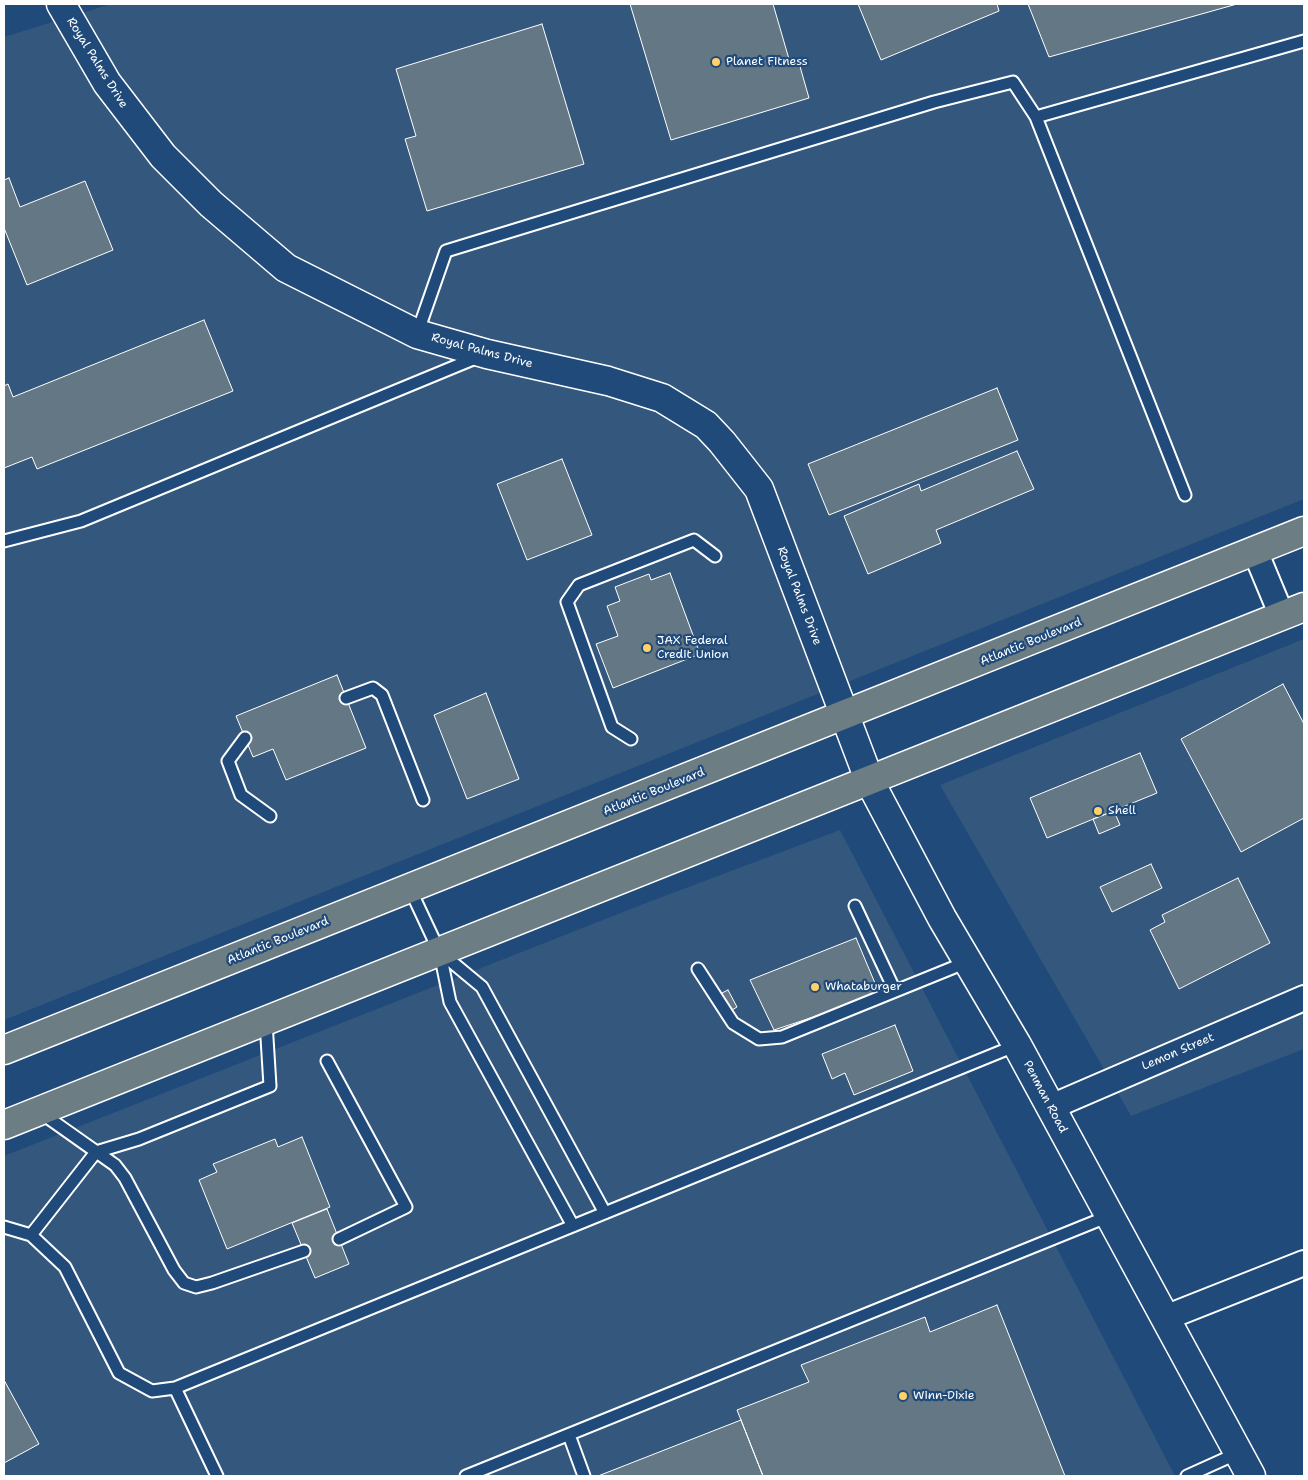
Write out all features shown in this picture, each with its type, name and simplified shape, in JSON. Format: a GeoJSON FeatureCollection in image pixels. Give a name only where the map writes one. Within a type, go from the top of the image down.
{"type":"FeatureCollection","features":[{"type":"Feature","properties":{"kind":"highway","name":"Atlantic Boulevard"},"geometry":{"type":"LineString","coordinates":[[4,1050],[1304,532]]}},
{"type":"Feature","properties":{"kind":"highway"},"geometry":{"type":"LineString","coordinates":[[4,1125],[870,782],[1293,612]]}},
{"type":"Feature","properties":{"kind":"street","name":"Royal Palms Drive"},"geometry":{"type":"LineString","coordinates":[[61,4],[107,83],[124,108],[163,156],[211,204],[286,268],[417,334],[487,354],[608,381],[662,398],[706,425],[759,489],[845,716]]}},
{"type":"Feature","properties":{"kind":"street"},"geometry":{"type":"LineString","coordinates":[[1256,551],[1293,612]]}},
{"type":"Feature","properties":{"kind":"street","name":"Penman Road"},"geometry":{"type":"LineString","coordinates":[[845,716],[870,782],[942,918],[1017,1045],[1108,1216],[1245,1465]]}},
{"type":"Feature","properties":{"kind":"street","name":"Lemon Street"},"geometry":{"type":"LineString","coordinates":[[1051,1107],[1304,998]]}},
{"type":"Feature","properties":{"kind":"street"},"geometry":{"type":"LineString","coordinates":[[1165,1318],[1304,1263]]}},
{"type":"Feature","properties":{"kind":"lane"},"geometry":{"type":"LineString","coordinates":[[1036,117],[1304,41]]}},
{"type":"Feature","properties":{"kind":"lane"},"geometry":{"type":"LineString","coordinates":[[417,334],[446,251],[934,102],[1013,82],[1036,117],[1185,494]]}},
{"type":"Feature","properties":{"kind":"lane"},"geometry":{"type":"LineString","coordinates":[[4,540],[81,521],[487,354]]}},
{"type":"Feature","properties":{"kind":"lane"},"geometry":{"type":"LineString","coordinates":[[631,739],[612,728],[567,602],[579,585],[694,540],[715,556]]}},
{"type":"Feature","properties":{"kind":"lane"},"geometry":{"type":"LineString","coordinates":[[346,698],[373,688],[382,695],[423,800]]}},
{"type":"Feature","properties":{"kind":"lane"},"geometry":{"type":"LineString","coordinates":[[245,738],[228,761],[241,795],[270,816]]}},
{"type":"Feature","properties":{"kind":"lane"},"geometry":{"type":"LineString","coordinates":[[410,889],[440,953],[450,1002],[573,1226]]}},
{"type":"Feature","properties":{"kind":"lane"},"geometry":{"type":"LineString","coordinates":[[855,906],[895,991]]}},
{"type":"Feature","properties":{"kind":"lane"},"geometry":{"type":"LineString","coordinates":[[440,953],[482,987],[605,1213]]}},
{"type":"Feature","properties":{"kind":"lane"},"geometry":{"type":"LineString","coordinates":[[698,969],[733,1024],[759,1039],[782,1037],[968,962]]}},
{"type":"Feature","properties":{"kind":"lane"},"geometry":{"type":"LineString","coordinates":[[31,1235],[96,1152],[147,1136],[270,1086],[266,1022]]}},
{"type":"Feature","properties":{"kind":"lane"},"geometry":{"type":"LineString","coordinates":[[4,1227],[31,1235],[66,1266],[119,1373],[152,1391],[175,1388],[1017,1045]]}},
{"type":"Feature","properties":{"kind":"lane"},"geometry":{"type":"LineString","coordinates":[[327,1062],[406,1207],[339,1239]]}},
{"type":"Feature","properties":{"kind":"lane"},"geometry":{"type":"LineString","coordinates":[[39,1111],[115,1165],[125,1178],[174,1270],[184,1283],[196,1287],[212,1283],[304,1251]]}},
{"type":"Feature","properties":{"kind":"lane"},"geometry":{"type":"LineString","coordinates":[[466,1476],[1108,1216]]}},
{"type":"Feature","properties":{"kind":"lane"},"geometry":{"type":"LineString","coordinates":[[175,1388],[217,1476]]}},
{"type":"Feature","properties":{"kind":"lane"},"geometry":{"type":"LineString","coordinates":[[568,1435],[584,1476]]}},
{"type":"Feature","properties":{"kind":"lane"},"geometry":{"type":"LineString","coordinates":[[1187,1476],[1245,1465]]}},
{"type":"Feature","properties":{"kind":"shaded area"},"geometry":{"type":"Polygon","coordinates":[[[111,4],[1304,4],[1304,499],[4,1020],[4,37],[111,4]]]}},
{"type":"Feature","properties":{"kind":"shaded area"},"geometry":{"type":"Polygon","coordinates":[[[1304,639],[1304,1049],[1131,1116],[940,785],[1304,639]]]}},
{"type":"Feature","properties":{"kind":"shaded area"},"geometry":{"type":"Polygon","coordinates":[[[840,830],[1175,1476],[4,1476],[4,1156],[646,903],[840,830]]]}},
{"type":"Feature","properties":{"kind":"building"},"geometry":{"type":"Polygon","coordinates":[[[630,4],[773,4],[791,66],[799,63],[809,98],[671,140],[630,4]]]}},
{"type":"Feature","properties":{"kind":"building"},"geometry":{"type":"Polygon","coordinates":[[[858,4],[997,4],[999,11],[881,60],[858,4]]]}},
{"type":"Feature","properties":{"kind":"building"},"geometry":{"type":"Polygon","coordinates":[[[1028,4],[1237,4],[1049,57],[1028,4]]]}},
{"type":"Feature","properties":{"kind":"building"},"geometry":{"type":"Polygon","coordinates":[[[542,24],[584,164],[427,211],[405,139],[416,136],[396,69],[542,24]]]}},
{"type":"Feature","properties":{"kind":"building"},"geometry":{"type":"Polygon","coordinates":[[[9,178],[20,207],[85,181],[113,250],[27,285],[4,228],[4,180],[9,178]]]}},
{"type":"Feature","properties":{"kind":"building"},"geometry":{"type":"Polygon","coordinates":[[[204,320],[233,391],[37,469],[32,457],[4,468],[4,386],[8,384],[13,397],[204,320]]]}},
{"type":"Feature","properties":{"kind":"building"},"geometry":{"type":"Polygon","coordinates":[[[997,388],[1018,440],[829,515],[808,464],[997,388]]]}},
{"type":"Feature","properties":{"kind":"building"},"geometry":{"type":"Polygon","coordinates":[[[1017,451],[1034,489],[936,530],[941,543],[868,574],[844,516],[919,484],[921,491],[1017,451]]]}},
{"type":"Feature","properties":{"kind":"building"},"geometry":{"type":"Polygon","coordinates":[[[562,459],[592,535],[527,560],[497,484],[562,459]]]}},
{"type":"Feature","properties":{"kind":"building"},"geometry":{"type":"Polygon","coordinates":[[[670,573],[700,654],[613,688],[596,644],[618,636],[607,606],[620,601],[615,587],[649,574],[651,580],[670,573]]]}},
{"type":"Feature","properties":{"kind":"building"},"geometry":{"type":"Polygon","coordinates":[[[337,675],[366,748],[286,780],[273,749],[253,757],[236,716],[337,675]]]}},
{"type":"Feature","properties":{"kind":"building"},"geometry":{"type":"Polygon","coordinates":[[[1283,684],[1304,724],[1304,818],[1241,852],[1181,739],[1283,684]]]}},
{"type":"Feature","properties":{"kind":"building"},"geometry":{"type":"Polygon","coordinates":[[[486,693],[519,779],[467,799],[434,715],[486,693]]]}},
{"type":"Feature","properties":{"kind":"building"},"geometry":{"type":"Polygon","coordinates":[[[1140,753],[1157,793],[1047,838],[1030,798],[1140,753]]]}},
{"type":"Feature","properties":{"kind":"building"},"geometry":{"type":"Polygon","coordinates":[[[1114,811],[1120,825],[1099,834],[1093,819],[1114,811]]]}},
{"type":"Feature","properties":{"kind":"building"},"geometry":{"type":"Polygon","coordinates":[[[1151,864],[1162,888],[1112,912],[1100,887],[1151,864]]]}},
{"type":"Feature","properties":{"kind":"building"},"geometry":{"type":"Polygon","coordinates":[[[1238,878],[1270,943],[1179,989],[1150,930],[1165,922],[1162,915],[1238,878]]]}},
{"type":"Feature","properties":{"kind":"building","name":"Whataburger"},"geometry":{"type":"Polygon","coordinates":[[[856,938],[880,995],[774,1030],[750,980],[856,938]]]}},
{"type":"Feature","properties":{"kind":"building"},"geometry":{"type":"Polygon","coordinates":[[[728,990],[737,1007],[727,1013],[718,995],[728,990]]]}},
{"type":"Feature","properties":{"kind":"building"},"geometry":{"type":"Polygon","coordinates":[[[895,1025],[913,1071],[854,1095],[845,1073],[832,1079],[822,1054],[895,1025]]]}},
{"type":"Feature","properties":{"kind":"building"},"geometry":{"type":"Polygon","coordinates":[[[302,1137],[330,1207],[227,1249],[199,1180],[217,1172],[213,1164],[275,1139],[278,1147],[302,1137]]]}},
{"type":"Feature","properties":{"kind":"building"},"geometry":{"type":"Polygon","coordinates":[[[327,1209],[349,1264],[315,1278],[292,1223],[327,1209]]]}},
{"type":"Feature","properties":{"kind":"building","name":"Winn-Dixie"},"geometry":{"type":"Polygon","coordinates":[[[997,1305],[1065,1476],[763,1476],[737,1410],[809,1382],[801,1365],[925,1317],[930,1332],[997,1305]]]}},
{"type":"Feature","properties":{"kind":"building"},"geometry":{"type":"Polygon","coordinates":[[[4,1380],[39,1444],[4,1463],[4,1380]]]}},
{"type":"Feature","properties":{"kind":"building"},"geometry":{"type":"Polygon","coordinates":[[[741,1420],[763,1476],[598,1476],[741,1420]]]}},
{"type":"Feature","properties":{"kind":"place","name":"Planet Fitness"},"geometry":{"type":"Point","coordinates":[716,62]}},
{"type":"Feature","properties":{"kind":"place","name":"JAX Federal Credit Union"},"geometry":{"type":"Point","coordinates":[647,648]}},
{"type":"Feature","properties":{"kind":"place","name":"Shell"},"geometry":{"type":"Point","coordinates":[1098,811]}},
{"type":"Feature","properties":{"kind":"place","name":"Whataburger"},"geometry":{"type":"Point","coordinates":[815,987]}},
{"type":"Feature","properties":{"kind":"place","name":"Winn-Dixie"},"geometry":{"type":"Point","coordinates":[903,1396]}}]}
